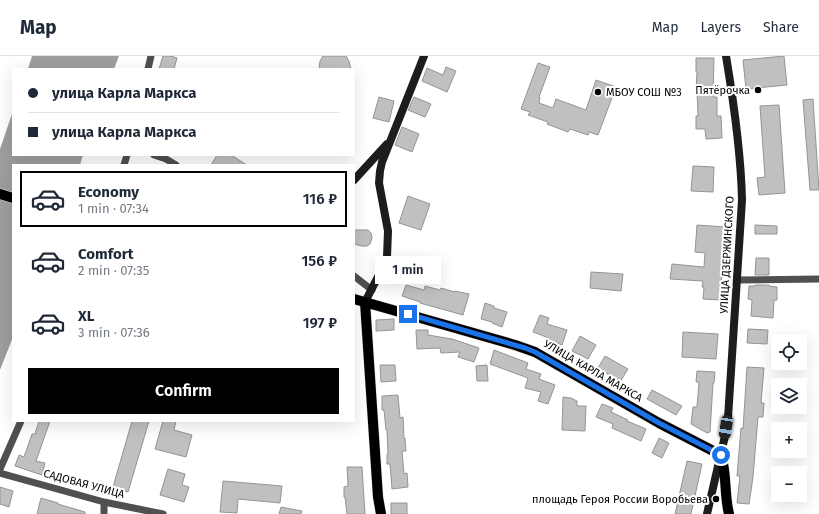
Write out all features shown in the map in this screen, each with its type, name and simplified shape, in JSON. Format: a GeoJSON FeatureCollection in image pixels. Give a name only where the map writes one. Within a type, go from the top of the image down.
{"type":"FeatureCollection","features":[{"type":"Feature","properties":{"kind":"main road"},"geometry":{"type":"LineString","coordinates":[[381,514],[378,497],[365,302],[385,263],[387,256],[388,231],[380,183],[382,162],[424,56]]}},
{"type":"Feature","properties":{"kind":"main road","name":"УЛИЦА ДЗЕРЖИНСКОГО"},"geometry":{"type":"LineString","coordinates":[[707,514],[728,418],[742,200],[738,132],[726,56]]}},
{"type":"Feature","properties":{"kind":"main road"},"geometry":{"type":"LineString","coordinates":[[355,179],[390,140]]}},
{"type":"Feature","properties":{"kind":"main road"},"geometry":{"type":"LineString","coordinates":[[0,194],[12,198]]}},
{"type":"Feature","properties":{"kind":"main road","name":"УЛИЦА КАРЛА МАРКСА"},"geometry":{"type":"LineString","coordinates":[[355,299],[535,352],[659,423],[721,455]]}},
{"type":"Feature","properties":{"kind":"main road"},"geometry":{"type":"LineString","coordinates":[[721,455],[723,462],[726,502],[729,514]]}},
{"type":"Feature","properties":{"kind":"street"},"geometry":{"type":"LineString","coordinates":[[148,68],[151,56]]}},
{"type":"Feature","properties":{"kind":"street"},"geometry":{"type":"LineString","coordinates":[[157,156],[174,164]]}},
{"type":"Feature","properties":{"kind":"street"},"geometry":{"type":"LineString","coordinates":[[355,277],[372,290]]}},
{"type":"Feature","properties":{"kind":"street"},"geometry":{"type":"LineString","coordinates":[[737,280],[819,279]]}},
{"type":"Feature","properties":{"kind":"street"},"geometry":{"type":"LineString","coordinates":[[355,305],[365,302]]}},
{"type":"Feature","properties":{"kind":"street"},"geometry":{"type":"LineString","coordinates":[[0,469],[21,422]]}},
{"type":"Feature","properties":{"kind":"street","name":"САДОВАЯ УЛИЦА"},"geometry":{"type":"LineString","coordinates":[[0,473],[104,502],[163,514]]}},
{"type":"Feature","properties":{"kind":"street"},"geometry":{"type":"LineString","coordinates":[[104,502],[104,514]]}},
{"type":"Feature","properties":{"kind":"shaded area"},"geometry":{"type":"Polygon","coordinates":[[[32,56],[119,56],[114,68],[28,68],[32,56]]]}},
{"type":"Feature","properties":{"kind":"shaded area"},"geometry":{"type":"Polygon","coordinates":[[[12,114],[12,156],[83,156],[80,164],[12,164],[12,340],[0,370],[0,149],[12,114]]]}},
{"type":"Feature","properties":{"kind":"building"},"geometry":{"type":"Polygon","coordinates":[[[163,56],[177,58],[174,68],[159,68],[163,56]]]}},
{"type":"Feature","properties":{"kind":"building"},"geometry":{"type":"Polygon","coordinates":[[[323,56],[346,56],[351,68],[319,68],[320,61],[323,56]]]}},
{"type":"Feature","properties":{"kind":"building"},"geometry":{"type":"Polygon","coordinates":[[[784,56],[787,85],[746,89],[743,60],[784,56]]]}},
{"type":"Feature","properties":{"kind":"building"},"geometry":{"type":"Polygon","coordinates":[[[696,58],[714,58],[713,97],[717,97],[717,116],[721,116],[722,138],[706,139],[705,129],[696,129],[696,116],[698,116],[696,58]]]}},
{"type":"Feature","properties":{"kind":"building"},"geometry":{"type":"Polygon","coordinates":[[[538,63],[550,67],[539,97],[539,103],[553,108],[556,99],[586,110],[596,80],[616,87],[598,135],[589,132],[588,135],[570,129],[568,132],[547,124],[548,122],[528,115],[530,112],[521,109],[538,63]]]}},
{"type":"Feature","properties":{"kind":"building"},"geometry":{"type":"Polygon","coordinates":[[[446,67],[456,71],[447,92],[422,81],[427,68],[443,75],[446,67]]]}},
{"type":"Feature","properties":{"kind":"building"},"geometry":{"type":"Polygon","coordinates":[[[379,97],[394,101],[389,122],[373,118],[379,97]]]}},
{"type":"Feature","properties":{"kind":"building"},"geometry":{"type":"Polygon","coordinates":[[[414,97],[431,104],[425,117],[408,110],[414,97]]]}},
{"type":"Feature","properties":{"kind":"building"},"geometry":{"type":"Polygon","coordinates":[[[813,99],[819,190],[810,190],[803,100],[813,99]]]}},
{"type":"Feature","properties":{"kind":"building"},"geometry":{"type":"Polygon","coordinates":[[[779,105],[785,193],[759,195],[757,178],[765,177],[760,106],[779,105]]]}},
{"type":"Feature","properties":{"kind":"building"},"geometry":{"type":"Polygon","coordinates":[[[402,127],[419,134],[412,152],[395,145],[402,127]]]}},
{"type":"Feature","properties":{"kind":"building"},"geometry":{"type":"Polygon","coordinates":[[[216,156],[233,156],[245,164],[212,164],[216,156]]]}},
{"type":"Feature","properties":{"kind":"building"},"geometry":{"type":"Polygon","coordinates":[[[693,166],[714,167],[713,192],[691,191],[693,166]]]}},
{"type":"Feature","properties":{"kind":"building"},"geometry":{"type":"Polygon","coordinates":[[[408,196],[430,204],[421,230],[399,223],[408,196]]]}},
{"type":"Feature","properties":{"kind":"building"},"geometry":{"type":"Polygon","coordinates":[[[697,225],[725,227],[720,300],[703,299],[703,281],[670,279],[672,264],[704,267],[705,253],[695,252],[697,225]]]}},
{"type":"Feature","properties":{"kind":"building"},"geometry":{"type":"Polygon","coordinates":[[[755,225],[777,226],[777,234],[755,234],[755,225]]]}},
{"type":"Feature","properties":{"kind":"building"},"geometry":{"type":"Polygon","coordinates":[[[355,230],[368,230],[371,233],[372,238],[370,244],[367,246],[355,244],[355,230]]]}},
{"type":"Feature","properties":{"kind":"building"},"geometry":{"type":"Polygon","coordinates":[[[756,258],[769,258],[769,275],[755,275],[756,258]]]}},
{"type":"Feature","properties":{"kind":"building"},"geometry":{"type":"Polygon","coordinates":[[[591,272],[623,274],[621,291],[590,288],[591,272]]]}},
{"type":"Feature","properties":{"kind":"building"},"geometry":{"type":"Polygon","coordinates":[[[406,285],[424,290],[425,286],[440,290],[441,288],[469,294],[463,315],[420,303],[402,296],[406,285]]]}},
{"type":"Feature","properties":{"kind":"building"},"geometry":{"type":"Polygon","coordinates":[[[769,285],[777,287],[777,300],[774,300],[773,318],[751,316],[752,300],[748,299],[749,286],[769,285]]]}},
{"type":"Feature","properties":{"kind":"building"},"geometry":{"type":"Polygon","coordinates":[[[485,303],[494,306],[494,308],[507,312],[502,327],[481,319],[485,303]]]}},
{"type":"Feature","properties":{"kind":"building"},"geometry":{"type":"Polygon","coordinates":[[[540,315],[549,318],[547,324],[567,330],[562,345],[533,332],[540,315]]]}},
{"type":"Feature","properties":{"kind":"building"},"geometry":{"type":"Polygon","coordinates":[[[394,319],[394,330],[376,331],[376,320],[394,319]]]}},
{"type":"Feature","properties":{"kind":"building"},"geometry":{"type":"Polygon","coordinates":[[[748,329],[768,330],[767,344],[747,343],[748,329]]]}},
{"type":"Feature","properties":{"kind":"building"},"geometry":{"type":"Polygon","coordinates":[[[416,330],[428,330],[428,335],[452,339],[479,348],[474,362],[458,357],[460,352],[441,353],[440,348],[417,349],[416,330]]]}},
{"type":"Feature","properties":{"kind":"building"},"geometry":{"type":"Polygon","coordinates":[[[683,332],[718,334],[716,359],[682,357],[683,332]]]}},
{"type":"Feature","properties":{"kind":"building"},"geometry":{"type":"Polygon","coordinates":[[[580,336],[596,345],[588,359],[572,351],[580,336]]]}},
{"type":"Feature","properties":{"kind":"building"},"geometry":{"type":"Polygon","coordinates":[[[494,350],[528,363],[526,369],[541,374],[539,379],[555,385],[548,404],[538,401],[541,392],[525,388],[528,378],[490,364],[494,350]]]}},
{"type":"Feature","properties":{"kind":"building"},"geometry":{"type":"Polygon","coordinates":[[[605,356],[628,369],[620,382],[598,368],[605,356]]]}},
{"type":"Feature","properties":{"kind":"building"},"geometry":{"type":"Polygon","coordinates":[[[380,365],[395,365],[396,381],[381,382],[380,365]]]}},
{"type":"Feature","properties":{"kind":"building"},"geometry":{"type":"Polygon","coordinates":[[[487,365],[488,381],[477,381],[476,366],[487,365]]]}},
{"type":"Feature","properties":{"kind":"building"},"geometry":{"type":"Polygon","coordinates":[[[747,367],[764,368],[761,403],[764,403],[763,417],[758,417],[753,477],[749,504],[737,503],[740,476],[737,476],[741,428],[743,429],[747,367]]]}},
{"type":"Feature","properties":{"kind":"building"},"geometry":{"type":"Polygon","coordinates":[[[697,371],[715,372],[710,432],[707,433],[691,424],[693,407],[697,407],[699,382],[696,382],[697,371]]]}},
{"type":"Feature","properties":{"kind":"building"},"geometry":{"type":"Polygon","coordinates":[[[652,390],[682,406],[676,415],[647,399],[652,390]]]}},
{"type":"Feature","properties":{"kind":"building"},"geometry":{"type":"Polygon","coordinates":[[[398,395],[400,418],[403,417],[406,451],[402,451],[404,474],[407,473],[408,487],[392,489],[390,464],[387,464],[387,430],[384,410],[382,410],[382,396],[398,395]]]}},
{"type":"Feature","properties":{"kind":"building"},"geometry":{"type":"Polygon","coordinates":[[[563,397],[571,398],[577,401],[577,406],[586,406],[585,431],[562,430],[563,397]]]}},
{"type":"Feature","properties":{"kind":"building"},"geometry":{"type":"Polygon","coordinates":[[[602,404],[613,408],[611,412],[646,429],[641,441],[612,428],[613,424],[596,417],[602,404]]]}},
{"type":"Feature","properties":{"kind":"building"},"geometry":{"type":"Polygon","coordinates":[[[39,422],[50,422],[36,461],[45,463],[42,475],[15,466],[19,455],[24,457],[32,434],[35,434],[39,422]]]}},
{"type":"Feature","properties":{"kind":"building"},"geometry":{"type":"Polygon","coordinates":[[[132,422],[149,422],[128,492],[113,487],[132,422]]]}},
{"type":"Feature","properties":{"kind":"building"},"geometry":{"type":"Polygon","coordinates":[[[163,422],[176,422],[174,430],[192,435],[186,457],[155,449],[163,422]]]}},
{"type":"Feature","properties":{"kind":"building"},"geometry":{"type":"Polygon","coordinates":[[[659,438],[669,443],[662,458],[652,453],[659,438]]]}},
{"type":"Feature","properties":{"kind":"building"},"geometry":{"type":"Polygon","coordinates":[[[687,461],[702,464],[691,514],[675,514],[687,461]]]}},
{"type":"Feature","properties":{"kind":"building"},"geometry":{"type":"Polygon","coordinates":[[[347,467],[362,467],[365,514],[347,514],[344,487],[348,486],[347,467]]]}},
{"type":"Feature","properties":{"kind":"building"},"geometry":{"type":"Polygon","coordinates":[[[168,469],[185,474],[182,485],[189,487],[184,502],[160,495],[168,469]]]}},
{"type":"Feature","properties":{"kind":"building"},"geometry":{"type":"Polygon","coordinates":[[[223,481],[282,486],[280,503],[238,499],[237,513],[220,512],[223,481]]]}},
{"type":"Feature","properties":{"kind":"building"},"geometry":{"type":"Polygon","coordinates":[[[0,487],[13,491],[9,507],[0,504],[0,487]]]}},
{"type":"Feature","properties":{"kind":"building"},"geometry":{"type":"Polygon","coordinates":[[[41,498],[85,512],[85,514],[37,514],[41,498]]]}},
{"type":"Feature","properties":{"kind":"building"},"geometry":{"type":"Polygon","coordinates":[[[391,503],[407,503],[407,514],[391,514],[391,503]]]}},
{"type":"Feature","properties":{"kind":"building"},"geometry":{"type":"Polygon","coordinates":[[[281,507],[302,511],[301,514],[279,514],[281,507]]]}},
{"type":"Feature","properties":{"kind":"place","name":"Пятёрочка"},"geometry":{"type":"Point","coordinates":[758,90]}},
{"type":"Feature","properties":{"kind":"place","name":"МБОУ СОШ №3"},"geometry":{"type":"Point","coordinates":[598,92]}},
{"type":"Feature","properties":{"kind":"place","name":"площадь Героя России Воробьева"},"geometry":{"type":"Point","coordinates":[716,499]}},
{"type":"Feature","properties":{"kind":"route"},"geometry":{"type":"LineString","coordinates":[[408,314],[525,348],[544,356],[659,423],[721,455]]}}]}
